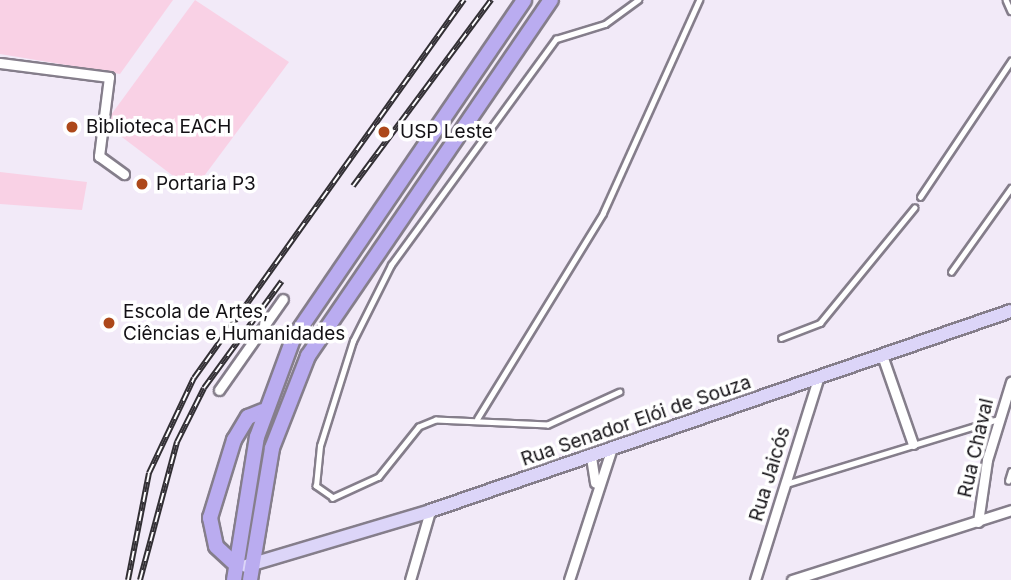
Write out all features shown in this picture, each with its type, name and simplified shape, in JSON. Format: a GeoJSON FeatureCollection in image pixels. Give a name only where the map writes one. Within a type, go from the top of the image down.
{"type":"FeatureCollection","features":[{"type":"Feature","properties":{"kind":"main road"},"geometry":{"type":"LineString","coordinates":[[234,580],[263,411],[317,298],[524,0]]}},
{"type":"Feature","properties":{"kind":"main road"},"geometry":{"type":"LineString","coordinates":[[263,411],[248,416],[234,440],[210,518],[216,546],[250,574],[252,548],[276,433],[292,391],[366,263],[551,0]]}},
{"type":"Feature","properties":{"kind":"main road","name":"Rua Senador Elói de Souza"},"geometry":{"type":"LineString","coordinates":[[250,574],[271,558],[430,511],[611,451],[1011,311]]}},
{"type":"Feature","properties":{"kind":"main road"},"geometry":{"type":"LineString","coordinates":[[263,411],[276,433]]}},
{"type":"Feature","properties":{"kind":"main road"},"geometry":{"type":"LineString","coordinates":[[252,548],[271,558]]}},
{"type":"Feature","properties":{"kind":"street"},"geometry":{"type":"LineString","coordinates":[[0,63],[109,77],[99,156],[124,174]]}},
{"type":"Feature","properties":{"kind":"street"},"geometry":{"type":"LineString","coordinates":[[219,390],[283,299]]}},
{"type":"Feature","properties":{"kind":"street"},"geometry":{"type":"LineString","coordinates":[[883,358],[913,444]]}},
{"type":"Feature","properties":{"kind":"street","name":"Rua Jaicós"},"geometry":{"type":"LineString","coordinates":[[755,580],[818,379]]}},
{"type":"Feature","properties":{"kind":"street","name":"Rua Chaval"},"geometry":{"type":"LineString","coordinates":[[978,522],[999,418],[1011,382]]}},
{"type":"Feature","properties":{"kind":"street"},"geometry":{"type":"LineString","coordinates":[[569,580],[595,485],[611,451]]}},
{"type":"Feature","properties":{"kind":"street"},"geometry":{"type":"LineString","coordinates":[[591,457],[595,485]]}},
{"type":"Feature","properties":{"kind":"street"},"geometry":{"type":"LineString","coordinates":[[792,580],[1011,510]]}},
{"type":"Feature","properties":{"kind":"street"},"geometry":{"type":"LineString","coordinates":[[410,580],[430,511]]}},
{"type":"Feature","properties":{"kind":"lane"},"geometry":{"type":"LineString","coordinates":[[620,392],[548,425],[477,419],[426,423],[379,477],[342,496],[326,497],[316,486],[320,446],[353,341],[391,265],[556,39],[605,24],[638,0]]}},
{"type":"Feature","properties":{"kind":"lane"},"geometry":{"type":"LineString","coordinates":[[477,419],[603,212],[699,0]]}},
{"type":"Feature","properties":{"kind":"lane"},"geometry":{"type":"LineString","coordinates":[[1006,0],[1011,11]]}},
{"type":"Feature","properties":{"kind":"lane"},"geometry":{"type":"LineString","coordinates":[[920,197],[1011,61]]}},
{"type":"Feature","properties":{"kind":"lane"},"geometry":{"type":"LineString","coordinates":[[951,272],[1011,188]]}},
{"type":"Feature","properties":{"kind":"lane"},"geometry":{"type":"LineString","coordinates":[[781,338],[820,323],[914,208]]}},
{"type":"Feature","properties":{"kind":"lane"},"geometry":{"type":"LineString","coordinates":[[785,485],[999,418]]}},
{"type":"Feature","properties":{"kind":"lane"},"geometry":{"type":"LineString","coordinates":[[1008,481],[1011,471]]}},
{"type":"Feature","properties":{"kind":"shaded area"},"geometry":{"type":"Polygon","coordinates":[[[0,0],[173,0],[120,74],[0,54],[0,0]]]}},
{"type":"Feature","properties":{"kind":"shaded area"},"geometry":{"type":"Polygon","coordinates":[[[195,0],[289,62],[193,191],[110,128],[108,119],[195,0]]]}},
{"type":"Feature","properties":{"kind":"shaded area"},"geometry":{"type":"Polygon","coordinates":[[[0,172],[87,182],[82,210],[0,204],[0,172]]]}},
{"type":"Feature","properties":{"kind":"railway"},"geometry":{"type":"LineString","coordinates":[[128,580],[149,473],[194,378],[464,0]]}},
{"type":"Feature","properties":{"kind":"railway"},"geometry":{"type":"LineString","coordinates":[[353,186],[491,0]]}},
{"type":"Feature","properties":{"kind":"railway"},"geometry":{"type":"LineString","coordinates":[[140,580],[177,442],[204,388],[282,281]]}},
{"type":"Feature","properties":{"kind":"place","name":"Biblioteca EACH"},"geometry":{"type":"Point","coordinates":[72,127]}},
{"type":"Feature","properties":{"kind":"place","name":"USP Leste"},"geometry":{"type":"Point","coordinates":[384,132]}},
{"type":"Feature","properties":{"kind":"place","name":"Portaria P3"},"geometry":{"type":"Point","coordinates":[142,184]}},
{"type":"Feature","properties":{"kind":"place","name":"Escola de Artes, Ciências e Humanidades"},"geometry":{"type":"Point","coordinates":[109,323]}}]}
